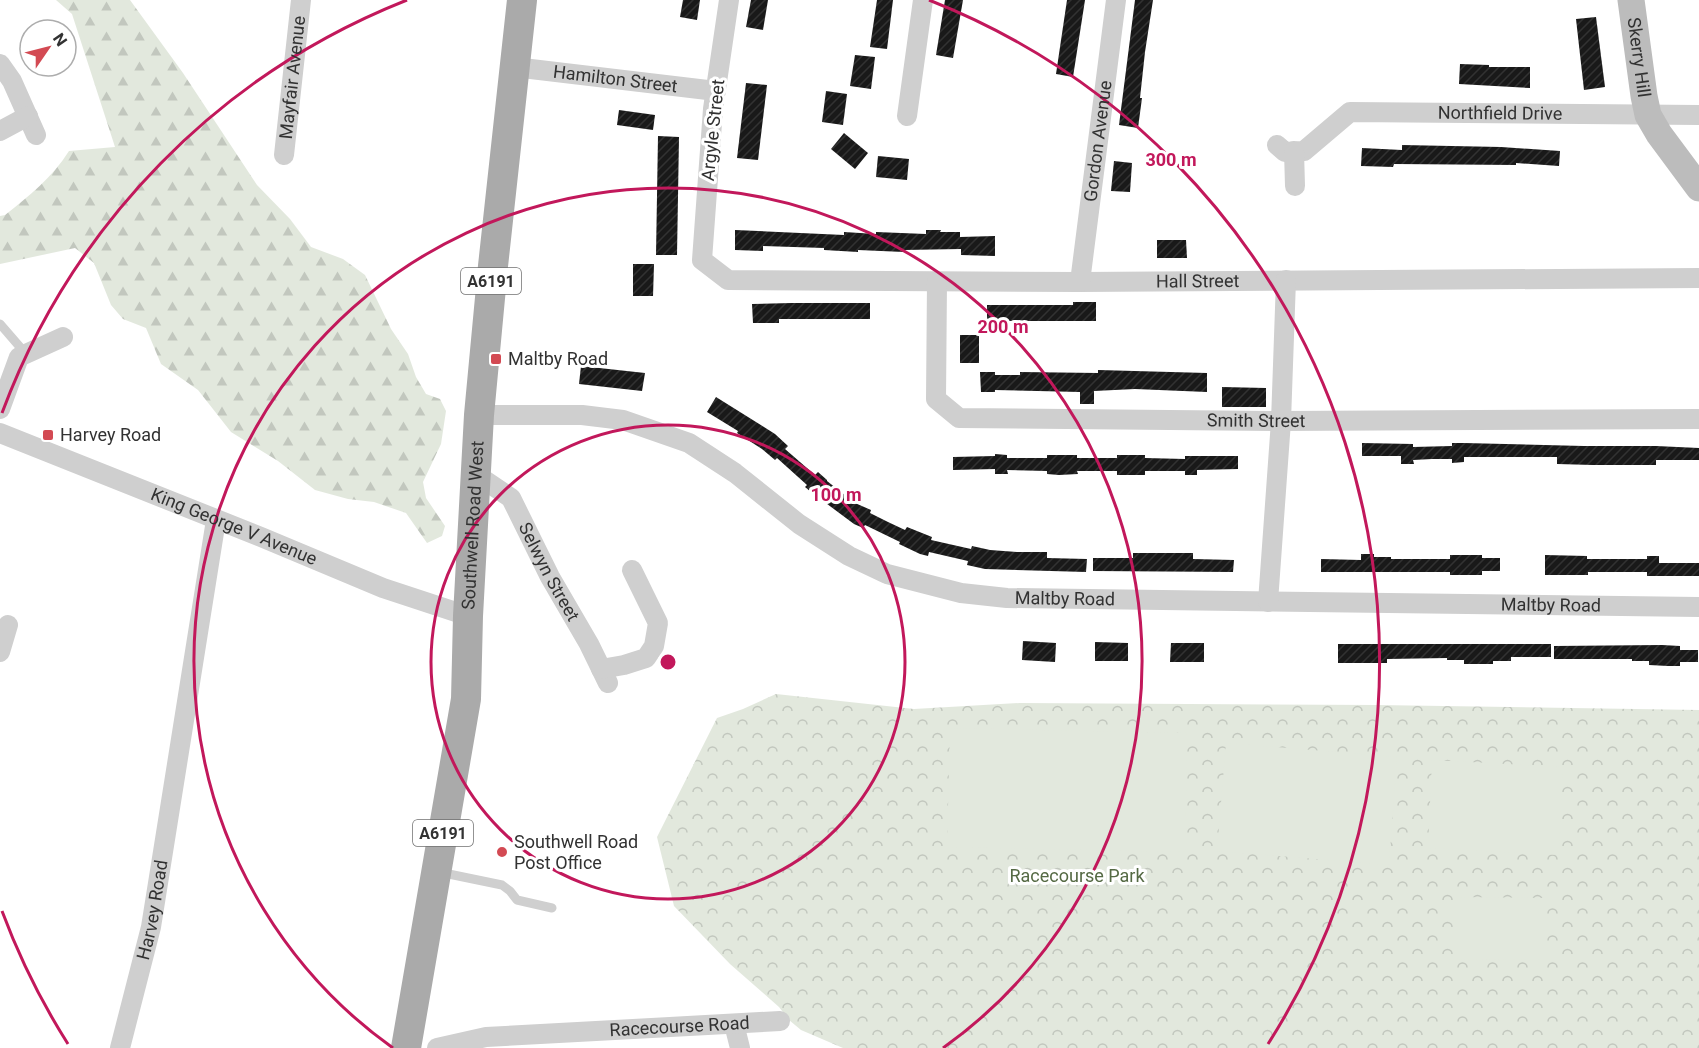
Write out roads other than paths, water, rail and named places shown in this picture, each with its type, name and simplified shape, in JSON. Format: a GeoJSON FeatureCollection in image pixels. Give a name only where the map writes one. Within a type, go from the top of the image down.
{"type":"FeatureCollection","features":[{"type":"Feature","properties":{"kind":"main road","name":"Southwell Road West"},"geometry":{"type":"LineString","coordinates":[[406,1048],[466,699],[479,415],[522,0]]}},
{"type":"Feature","properties":{"kind":"street","name":"Mayfair Avenue"},"geometry":{"type":"LineString","coordinates":[[284,155],[301,0]]}},
{"type":"Feature","properties":{"kind":"street","name":"Argyle Street"},"geometry":{"type":"LineString","coordinates":[[702,260],[713,109],[729,0]]}},
{"type":"Feature","properties":{"kind":"street"},"geometry":{"type":"LineString","coordinates":[[907,116],[923,0]]}},
{"type":"Feature","properties":{"kind":"street","name":"Gordon Avenue"},"geometry":{"type":"LineString","coordinates":[[1080,282],[1116,0]]}},
{"type":"Feature","properties":{"kind":"street","name":"Skerry Hill"},"geometry":{"type":"LineString","coordinates":[[1631,0],[1648,115]]}},
{"type":"Feature","properties":{"kind":"street"},"geometry":{"type":"LineString","coordinates":[[0,64],[12,81],[36,135]]}},
{"type":"Feature","properties":{"kind":"street","name":"Hamilton Street"},"geometry":{"type":"LineString","coordinates":[[514,67],[716,91]]}},
{"type":"Feature","properties":{"kind":"street","name":"Northfield Drive"},"geometry":{"type":"LineString","coordinates":[[1295,186],[1286,148],[1304,151],[1350,112],[1699,115]]}},
{"type":"Feature","properties":{"kind":"street"},"geometry":{"type":"LineString","coordinates":[[1648,115],[1659,134],[1699,188]]}},
{"type":"Feature","properties":{"kind":"street"},"geometry":{"type":"LineString","coordinates":[[0,131],[28,116]]}},
{"type":"Feature","properties":{"kind":"street","name":"Hall Street"},"geometry":{"type":"LineString","coordinates":[[702,260],[728,280],[1080,282],[1699,278]]}},
{"type":"Feature","properties":{"kind":"street"},"geometry":{"type":"LineString","coordinates":[[1268,602],[1281,421],[1286,280]]}},
{"type":"Feature","properties":{"kind":"street","name":"Smith Street"},"geometry":{"type":"LineString","coordinates":[[937,282],[936,399],[959,418],[1281,421],[1699,418]]}},
{"type":"Feature","properties":{"kind":"street"},"geometry":{"type":"LineString","coordinates":[[0,409],[19,357],[63,337]]}},
{"type":"Feature","properties":{"kind":"street","name":"Maltby Road"},"geometry":{"type":"LineString","coordinates":[[479,415],[582,415],[623,420],[689,443],[735,473],[800,524],[849,556],[887,574],[962,593],[1007,598],[1699,607]]}},
{"type":"Feature","properties":{"kind":"street","name":"King George V Avenue"},"geometry":{"type":"LineString","coordinates":[[0,432],[384,588],[468,616]]}},
{"type":"Feature","properties":{"kind":"street","name":"Selwyn Street"},"geometry":{"type":"LineString","coordinates":[[477,476],[512,498],[550,577],[605,676],[624,665],[646,658],[654,646],[658,622],[632,570]]}},
{"type":"Feature","properties":{"kind":"street","name":"Harvey Road"},"geometry":{"type":"LineString","coordinates":[[120,1048],[152,927],[216,520]]}},
{"type":"Feature","properties":{"kind":"street"},"geometry":{"type":"LineString","coordinates":[[0,652],[8,625]]}},
{"type":"Feature","properties":{"kind":"street","name":"Racecourse Road"},"geometry":{"type":"LineString","coordinates":[[437,1048],[486,1037],[638,1039],[734,1024],[780,1021]]}},
{"type":"Feature","properties":{"kind":"street"},"geometry":{"type":"LineString","coordinates":[[734,1024],[740,1048]]}},
{"type":"Feature","properties":{"kind":"lane"},"geometry":{"type":"LineString","coordinates":[[0,324],[27,354]]}},
{"type":"Feature","properties":{"kind":"lane"},"geometry":{"type":"LineString","coordinates":[[436,872],[502,885],[517,900],[552,908]]}},
{"type":"Feature","properties":{"kind":"place","name":"Maltby Road"},"geometry":{"type":"Point","coordinates":[496,359]}},
{"type":"Feature","properties":{"kind":"place","name":"Harvey Road"},"geometry":{"type":"Point","coordinates":[48,435]}},
{"type":"Feature","properties":{"kind":"place","name":"Southwell Road Post Office"},"geometry":{"type":"Point","coordinates":[502,852]}},
{"type":"Feature","properties":{"kind":"park label","name":"Racecourse Park"},"geometry":{"type":"Point","coordinates":[1077,876]}}]}
